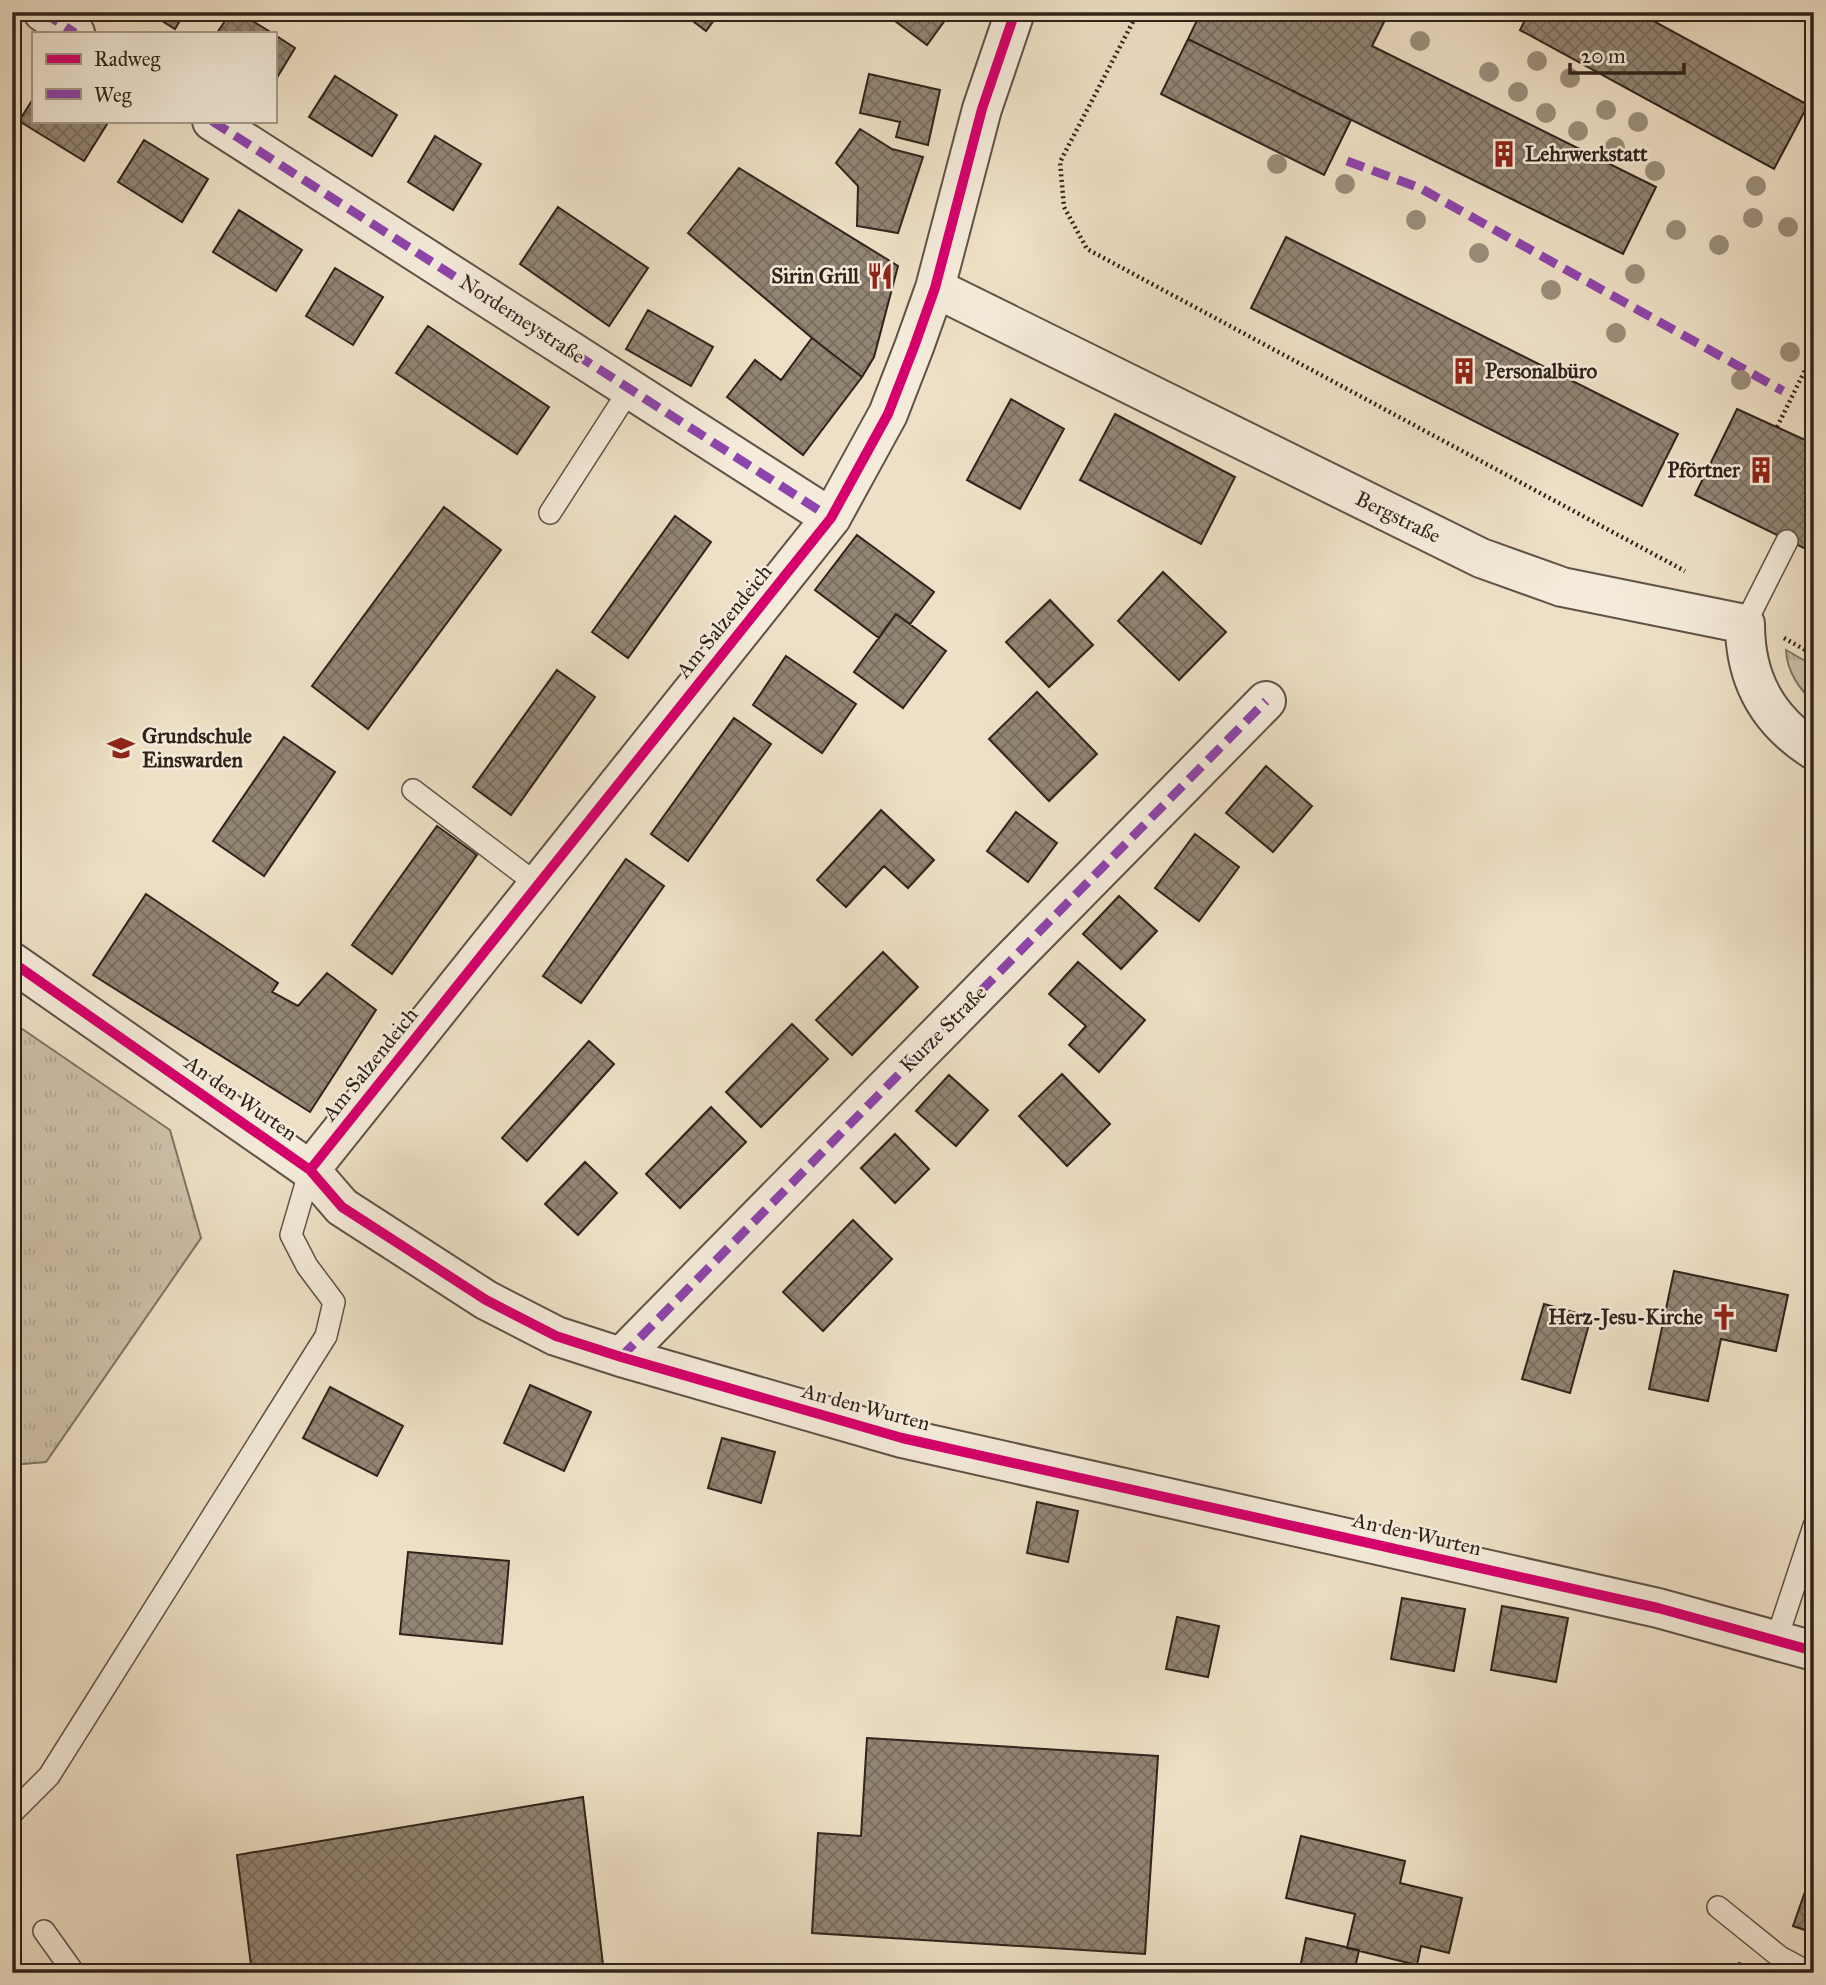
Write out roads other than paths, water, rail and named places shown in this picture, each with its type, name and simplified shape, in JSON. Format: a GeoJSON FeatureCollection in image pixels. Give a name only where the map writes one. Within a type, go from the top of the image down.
{"type":"FeatureCollection","features":[{"type":"Feature","properties":{"kind":"street"},"geometry":{"type":"LineString","coordinates":[[43,12],[73,32]]}},
{"type":"Feature","properties":{"kind":"street","name":"Am Salzendeich"},"geometry":{"type":"LineString","coordinates":[[310,1170],[831,518],[888,414],[936,288],[982,108],[1015,12]]}},
{"type":"Feature","properties":{"kind":"street","name":"Norderneystraße"},"geometry":{"type":"LineString","coordinates":[[214,122],[831,518]]}},
{"type":"Feature","properties":{"kind":"street","name":"Bergstraße"},"geometry":{"type":"LineString","coordinates":[[936,288],[1481,558],[1562,587],[1749,616]]}},
{"type":"Feature","properties":{"kind":"street"},"geometry":{"type":"LineString","coordinates":[[1749,616],[1748,664],[1757,691],[1774,717],[1814,750]]}},
{"type":"Feature","properties":{"kind":"street","name":"Kurze Straße"},"geometry":{"type":"LineString","coordinates":[[621,1357],[1266,701]]}},
{"type":"Feature","properties":{"kind":"street","name":"An den Wurten"},"geometry":{"type":"LineString","coordinates":[[12,962],[310,1170],[342,1207],[486,1300],[556,1336],[902,1438],[1644,1605],[1814,1651]]}},
{"type":"Feature","properties":{"kind":"lane"},"geometry":{"type":"LineString","coordinates":[[550,513],[630,389]]}},
{"type":"Feature","properties":{"kind":"lane"},"geometry":{"type":"LineString","coordinates":[[1749,616],[1787,541]]}},
{"type":"Feature","properties":{"kind":"lane"},"geometry":{"type":"LineString","coordinates":[[413,790],[538,884]]}},
{"type":"Feature","properties":{"kind":"lane"},"geometry":{"type":"LineString","coordinates":[[12,1813],[49,1776],[326,1336],[334,1302],[307,1266],[291,1236],[310,1170]]}},
{"type":"Feature","properties":{"kind":"lane"},"geometry":{"type":"LineString","coordinates":[[1776,1641],[1814,1526]]}},
{"type":"Feature","properties":{"kind":"lane"},"geometry":{"type":"LineString","coordinates":[[1718,1907],[1780,1957],[1810,1973]]}},
{"type":"Feature","properties":{"kind":"lane"},"geometry":{"type":"LineString","coordinates":[[44,1931],[74,1973]]}},
{"type":"Feature","properties":{"kind":"place","name":"Lehrwerkstatt"},"geometry":{"type":"Point","coordinates":[1504,154]}},
{"type":"Feature","properties":{"kind":"place","name":"Sirin Grill"},"geometry":{"type":"Point","coordinates":[880,276]}},
{"type":"Feature","properties":{"kind":"place","name":"Personalbüro"},"geometry":{"type":"Point","coordinates":[1464,371]}},
{"type":"Feature","properties":{"kind":"place","name":"Pförtner"},"geometry":{"type":"Point","coordinates":[1761,470]}},
{"type":"Feature","properties":{"kind":"place","name":"Grundschule Einswarden"},"geometry":{"type":"Point","coordinates":[121,748]}},
{"type":"Feature","properties":{"kind":"place","name":"Herz-Jesu-Kirche"},"geometry":{"type":"Point","coordinates":[1724,1317]}}]}
